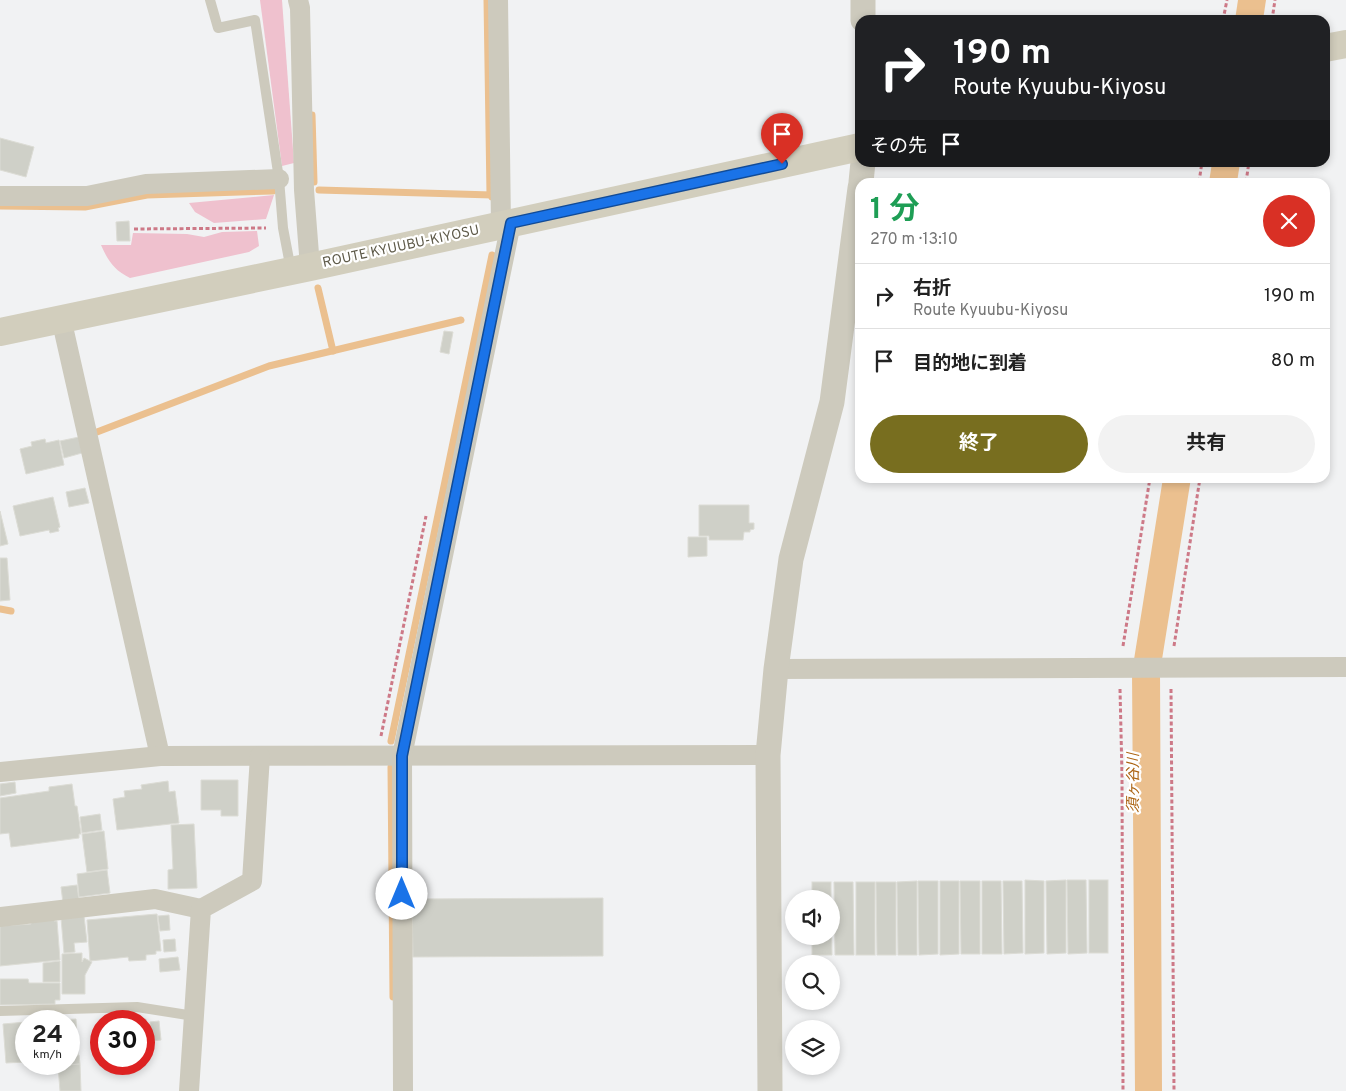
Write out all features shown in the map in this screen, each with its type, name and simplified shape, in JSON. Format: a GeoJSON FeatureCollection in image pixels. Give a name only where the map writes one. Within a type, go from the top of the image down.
{"type":"FeatureCollection","features":[{"type":"Feature","properties":{"kind":"main road"},"geometry":{"type":"LineString","coordinates":[[1330,47],[1346,44]]}},
{"type":"Feature","properties":{"kind":"main road","name":"ROUTE KYUUBU-KIYOSU"},"geometry":{"type":"LineString","coordinates":[[0,332],[855,148]]}},
{"type":"Feature","properties":{"kind":"street"},"geometry":{"type":"LineString","coordinates":[[298,0],[300,8],[304,190],[300,269]]}},
{"type":"Feature","properties":{"kind":"street"},"geometry":{"type":"LineString","coordinates":[[403,1091],[402,756],[506,224],[498,0]]}},
{"type":"Feature","properties":{"kind":"street"},"geometry":{"type":"LineString","coordinates":[[863,0],[863,15]]}},
{"type":"Feature","properties":{"kind":"street"},"geometry":{"type":"LineString","coordinates":[[0,196],[87,196],[146,184],[279,179]]}},
{"type":"Feature","properties":{"kind":"street"},"geometry":{"type":"LineString","coordinates":[[770,1091],[768,755],[776,669],[791,559],[832,402],[855,226]]}},
{"type":"Feature","properties":{"kind":"street"},"geometry":{"type":"LineString","coordinates":[[61,318],[160,756]]}},
{"type":"Feature","properties":{"kind":"street"},"geometry":{"type":"LineString","coordinates":[[776,669],[1346,667]]}},
{"type":"Feature","properties":{"kind":"street"},"geometry":{"type":"LineString","coordinates":[[0,772],[160,756],[768,755]]}},
{"type":"Feature","properties":{"kind":"street"},"geometry":{"type":"LineString","coordinates":[[0,917],[155,899],[201,909],[252,881],[260,756]]}},
{"type":"Feature","properties":{"kind":"street"},"geometry":{"type":"LineString","coordinates":[[189,1091],[201,909]]}},
{"type":"Feature","properties":{"kind":"lane"},"geometry":{"type":"LineString","coordinates":[[210,0],[218,28],[255,20],[279,179],[283,228],[300,269]]}},
{"type":"Feature","properties":{"kind":"lane"},"geometry":{"type":"LineString","coordinates":[[0,1011],[137,1007],[194,1016]]}},
{"type":"Feature","properties":{"kind":"path"},"geometry":{"type":"LineString","coordinates":[[1224,15],[1226,0]]}},
{"type":"Feature","properties":{"kind":"path"},"geometry":{"type":"LineString","coordinates":[[1273,15],[1275,0]]}},
{"type":"Feature","properties":{"kind":"path"},"geometry":{"type":"LineString","coordinates":[[134,229],[283,228]]}},
{"type":"Feature","properties":{"kind":"path"},"geometry":{"type":"LineString","coordinates":[[1122,1091],[1123,668],[1149,483]]}},
{"type":"Feature","properties":{"kind":"path"},"geometry":{"type":"LineString","coordinates":[[1174,1091],[1167,668],[1199,483]]}},
{"type":"Feature","properties":{"kind":"shaded area"},"geometry":{"type":"Polygon","coordinates":[[[260,0],[282,0],[294,163],[282,166],[260,0]]]}},
{"type":"Feature","properties":{"kind":"shaded area"},"geometry":{"type":"Polygon","coordinates":[[[274,195],[266,219],[214,223],[195,212],[189,203],[274,195]]]}},
{"type":"Feature","properties":{"kind":"shaded area"},"geometry":{"type":"Polygon","coordinates":[[[257,231],[259,246],[249,252],[130,278],[112,264],[101,245],[131,245],[133,233],[187,234],[204,237],[222,232],[257,231]]]}},
{"type":"Feature","properties":{"kind":"water"},"geometry":{"type":"Polygon","coordinates":[[[1238,0],[1266,0],[1264,15],[1236,15],[1238,0]]]}},
{"type":"Feature","properties":{"kind":"water"},"geometry":{"type":"Polygon","coordinates":[[[1211,167],[1239,167],[1238,178],[1210,178],[1211,167]]]}},
{"type":"Feature","properties":{"kind":"water","name":"須ヶ谷川"},"geometry":{"type":"Polygon","coordinates":[[[1162,483],[1190,483],[1160,672],[1162,1091],[1135,1091],[1132,672],[1162,483]]]}},
{"type":"Feature","properties":{"kind":"building"},"geometry":{"type":"Polygon","coordinates":[[[0,138],[34,147],[26,177],[0,170],[0,138]]]}},
{"type":"Feature","properties":{"kind":"building"},"geometry":{"type":"Polygon","coordinates":[[[129,221],[130,241],[117,241],[116,222],[129,221]]]}},
{"type":"Feature","properties":{"kind":"building"},"geometry":{"type":"Polygon","coordinates":[[[444,331],[453,332],[449,354],[440,352],[444,331]]]}},
{"type":"Feature","properties":{"kind":"building"},"geometry":{"type":"Polygon","coordinates":[[[79,437],[82,453],[64,458],[60,441],[79,437]]]}},
{"type":"Feature","properties":{"kind":"building"},"geometry":{"type":"Polygon","coordinates":[[[45,439],[46,443],[59,440],[64,465],[26,474],[20,449],[32,446],[31,442],[45,439]]]}},
{"type":"Feature","properties":{"kind":"building"},"geometry":{"type":"Polygon","coordinates":[[[85,488],[89,503],[69,507],[66,492],[85,488]]]}},
{"type":"Feature","properties":{"kind":"building"},"geometry":{"type":"Polygon","coordinates":[[[53,497],[60,527],[58,528],[59,531],[50,533],[49,530],[20,536],[13,506],[53,497]]]}},
{"type":"Feature","properties":{"kind":"building"},"geometry":{"type":"Polygon","coordinates":[[[699,505],[749,505],[749,523],[754,523],[754,529],[750,530],[750,532],[744,532],[743,540],[709,540],[709,536],[699,536],[699,505]]]}},
{"type":"Feature","properties":{"kind":"building"},"geometry":{"type":"Polygon","coordinates":[[[0,511],[8,544],[0,546],[0,511]]]}},
{"type":"Feature","properties":{"kind":"building"},"geometry":{"type":"Polygon","coordinates":[[[688,537],[707,537],[707,556],[688,557],[688,537]]]}},
{"type":"Feature","properties":{"kind":"building"},"geometry":{"type":"Polygon","coordinates":[[[0,558],[7,558],[10,600],[0,601],[0,558]]]}},
{"type":"Feature","properties":{"kind":"building"},"geometry":{"type":"Polygon","coordinates":[[[201,780],[238,780],[238,816],[221,816],[221,810],[201,810],[201,780]]]}},
{"type":"Feature","properties":{"kind":"building"},"geometry":{"type":"Polygon","coordinates":[[[168,781],[169,792],[175,791],[179,823],[117,830],[113,799],[125,797],[124,791],[142,789],[141,785],[168,781]]]}},
{"type":"Feature","properties":{"kind":"building"},"geometry":{"type":"Polygon","coordinates":[[[15,782],[16,793],[0,796],[0,784],[15,782]]]}},
{"type":"Feature","properties":{"kind":"building"},"geometry":{"type":"Polygon","coordinates":[[[72,784],[81,834],[79,834],[79,838],[11,847],[9,833],[0,834],[0,798],[49,791],[49,787],[72,784]]]}},
{"type":"Feature","properties":{"kind":"building"},"geometry":{"type":"Polygon","coordinates":[[[100,814],[102,830],[82,833],[80,817],[100,814]]]}},
{"type":"Feature","properties":{"kind":"building"},"geometry":{"type":"Polygon","coordinates":[[[194,824],[197,888],[168,889],[168,870],[173,869],[171,825],[194,824]]]}},
{"type":"Feature","properties":{"kind":"building"},"geometry":{"type":"Polygon","coordinates":[[[104,831],[108,869],[87,872],[82,834],[104,831]]]}},
{"type":"Feature","properties":{"kind":"building"},"geometry":{"type":"Polygon","coordinates":[[[107,870],[110,893],[79,897],[77,874],[107,870]]]}},
{"type":"Feature","properties":{"kind":"building"},"geometry":{"type":"Polygon","coordinates":[[[1025,880],[1044,881],[1044,953],[1025,954],[1025,880]]]}},
{"type":"Feature","properties":{"kind":"building"},"geometry":{"type":"Polygon","coordinates":[[[1066,880],[1066,953],[1047,954],[1046,881],[1066,880]]]}},
{"type":"Feature","properties":{"kind":"building"},"geometry":{"type":"Polygon","coordinates":[[[1067,880],[1086,880],[1087,953],[1068,954],[1067,880]]]}},
{"type":"Feature","properties":{"kind":"building"},"geometry":{"type":"Polygon","coordinates":[[[1089,880],[1108,880],[1108,953],[1089,953],[1089,880]]]}},
{"type":"Feature","properties":{"kind":"building"},"geometry":{"type":"Polygon","coordinates":[[[917,881],[917,955],[898,955],[897,882],[917,881]]]}},
{"type":"Feature","properties":{"kind":"building"},"geometry":{"type":"Polygon","coordinates":[[[918,881],[938,881],[938,954],[919,955],[918,881]]]}},
{"type":"Feature","properties":{"kind":"building"},"geometry":{"type":"Polygon","coordinates":[[[940,881],[959,881],[959,954],[940,955],[940,881]]]}},
{"type":"Feature","properties":{"kind":"building"},"geometry":{"type":"Polygon","coordinates":[[[960,881],[980,881],[980,954],[961,954],[960,881]]]}},
{"type":"Feature","properties":{"kind":"building"},"geometry":{"type":"Polygon","coordinates":[[[982,881],[1001,881],[1002,954],[982,954],[982,881]]]}},
{"type":"Feature","properties":{"kind":"building"},"geometry":{"type":"Polygon","coordinates":[[[1003,881],[1022,881],[1023,953],[1004,954],[1003,881]]]}},
{"type":"Feature","properties":{"kind":"building"},"geometry":{"type":"Polygon","coordinates":[[[812,882],[831,882],[831,890],[812,890],[812,882]]]}},
{"type":"Feature","properties":{"kind":"building"},"geometry":{"type":"Polygon","coordinates":[[[834,882],[853,882],[854,955],[835,955],[835,945],[840,945],[840,890],[834,890],[834,882]]]}},
{"type":"Feature","properties":{"kind":"building"},"geometry":{"type":"Polygon","coordinates":[[[856,882],[875,882],[875,955],[856,955],[856,882]]]}},
{"type":"Feature","properties":{"kind":"building"},"geometry":{"type":"Polygon","coordinates":[[[876,882],[896,882],[896,955],[877,955],[876,882]]]}},
{"type":"Feature","properties":{"kind":"building"},"geometry":{"type":"Polygon","coordinates":[[[77,885],[79,901],[63,903],[61,887],[77,885]]]}},
{"type":"Feature","properties":{"kind":"building"},"geometry":{"type":"Polygon","coordinates":[[[603,898],[603,956],[413,957],[412,899],[603,898]]]}},
{"type":"Feature","properties":{"kind":"building"},"geometry":{"type":"Polygon","coordinates":[[[157,914],[161,951],[156,951],[156,954],[146,955],[146,960],[129,961],[128,957],[90,961],[87,920],[157,914]]]}},
{"type":"Feature","properties":{"kind":"building"},"geometry":{"type":"Polygon","coordinates":[[[169,915],[170,930],[160,931],[158,916],[169,915]]]}},
{"type":"Feature","properties":{"kind":"building"},"geometry":{"type":"Polygon","coordinates":[[[84,916],[87,942],[74,943],[75,952],[64,953],[61,918],[84,916]]]}},
{"type":"Feature","properties":{"kind":"building"},"geometry":{"type":"Polygon","coordinates":[[[54,919],[54,921],[57,921],[60,960],[0,966],[0,926],[31,924],[31,921],[54,919]]]}},
{"type":"Feature","properties":{"kind":"building"},"geometry":{"type":"Polygon","coordinates":[[[175,939],[176,951],[164,952],[163,940],[175,939]]]}},
{"type":"Feature","properties":{"kind":"building"},"geometry":{"type":"Polygon","coordinates":[[[812,945],[832,945],[832,955],[812,955],[812,945]]]}},
{"type":"Feature","properties":{"kind":"building"},"geometry":{"type":"Polygon","coordinates":[[[82,953],[82,962],[84,958],[92,962],[85,975],[85,994],[62,994],[62,954],[82,953]]]}},
{"type":"Feature","properties":{"kind":"building"},"geometry":{"type":"Polygon","coordinates":[[[178,957],[180,970],[160,972],[159,959],[178,957]]]}},
{"type":"Feature","properties":{"kind":"building"},"geometry":{"type":"Polygon","coordinates":[[[60,961],[60,982],[43,982],[43,963],[60,961]]]}},
{"type":"Feature","properties":{"kind":"building"},"geometry":{"type":"Polygon","coordinates":[[[0,979],[28,979],[29,983],[60,983],[60,1000],[55,1000],[55,1004],[0,1005],[0,979]]]}},
{"type":"Feature","properties":{"kind":"building"},"geometry":{"type":"Polygon","coordinates":[[[155,1021],[159,1021],[161,1040],[155,1041],[155,1021]]]}},
{"type":"Feature","properties":{"kind":"building"},"geometry":{"type":"Polygon","coordinates":[[[15,1023],[15,1063],[6,1063],[3,1024],[15,1023]]]}},
{"type":"Feature","properties":{"kind":"building"},"geometry":{"type":"Polygon","coordinates":[[[80,1064],[81,1091],[60,1091],[59,1075],[80,1075],[80,1064]]]}},
{"type":"Feature","properties":{"kind":"waterway"},"geometry":{"type":"LineString","coordinates":[[487,0],[490,195]]}},
{"type":"Feature","properties":{"kind":"waterway"},"geometry":{"type":"LineString","coordinates":[[312,115],[314,182]]}},
{"type":"Feature","properties":{"kind":"waterway"},"geometry":{"type":"LineString","coordinates":[[319,190],[492,195],[492,197]]}},
{"type":"Feature","properties":{"kind":"waterway"},"geometry":{"type":"LineString","coordinates":[[0,206],[85,207],[147,195],[273,191]]}},
{"type":"Feature","properties":{"kind":"waterway"},"geometry":{"type":"LineString","coordinates":[[391,741],[492,255]]}},
{"type":"Feature","properties":{"kind":"waterway"},"geometry":{"type":"LineString","coordinates":[[318,288],[333,351]]}},
{"type":"Feature","properties":{"kind":"waterway"},"geometry":{"type":"LineString","coordinates":[[97,432],[269,366],[461,320]]}},
{"type":"Feature","properties":{"kind":"waterway"},"geometry":{"type":"LineString","coordinates":[[0,609],[11,611]]}},
{"type":"Feature","properties":{"kind":"waterway"},"geometry":{"type":"LineString","coordinates":[[391,767],[393,997]]}},
{"type":"Feature","properties":{"kind":"route"},"geometry":{"type":"LineString","coordinates":[[402,894],[402,756],[511,223],[782,164]]}}]}
